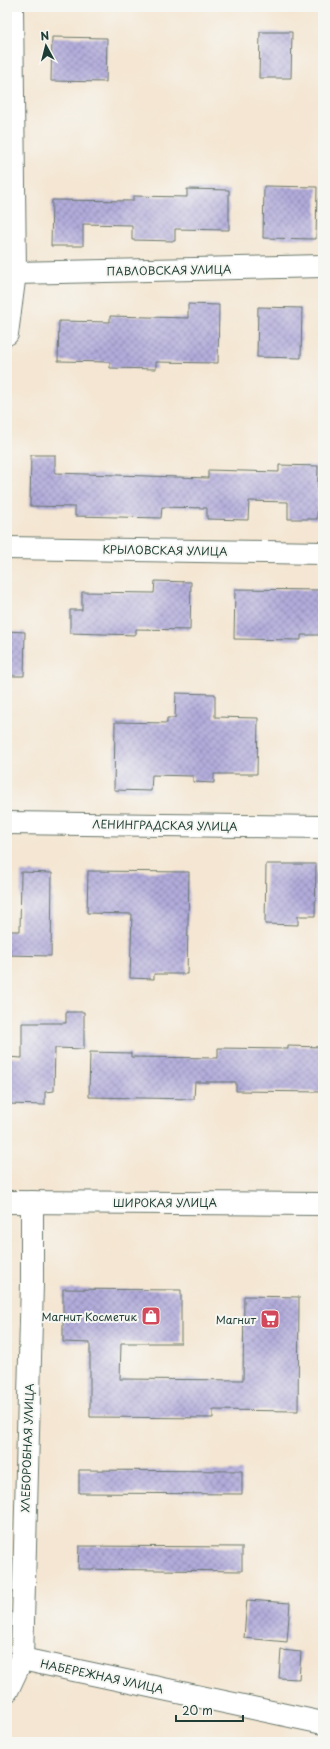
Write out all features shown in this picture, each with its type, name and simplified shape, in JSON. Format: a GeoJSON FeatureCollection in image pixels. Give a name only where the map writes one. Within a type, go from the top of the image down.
{"type":"FeatureCollection","features":[{"type":"Feature","properties":{"kind":"street"},"geometry":{"type":"LineString","coordinates":[[7,334],[15,273],[12,7]]}},
{"type":"Feature","properties":{"kind":"street","name":"ПАВЛОВСКАЯ УЛИЦА"},"geometry":{"type":"LineString","coordinates":[[15,273],[323,266]]}},
{"type":"Feature","properties":{"kind":"street","name":"КРЫЛОВСКАЯ УЛИЦА"},"geometry":{"type":"LineString","coordinates":[[7,548],[323,553]]}},
{"type":"Feature","properties":{"kind":"street","name":"ЛЕНИНГРАДСКАЯ УЛИЦА"},"geometry":{"type":"LineString","coordinates":[[7,823],[323,827]]}},
{"type":"Feature","properties":{"kind":"street","name":"ШИРОКАЯ УЛИЦА"},"geometry":{"type":"LineString","coordinates":[[7,1202],[323,1204]]}},
{"type":"Feature","properties":{"kind":"street","name":"ХЛЕБОРОБНАЯ УЛИЦА"},"geometry":{"type":"LineString","coordinates":[[7,1691],[22,1659],[32,1283],[32,1202]]}},
{"type":"Feature","properties":{"kind":"street","name":"НАБЕРЕЖНАЯ УЛИЦА"},"geometry":{"type":"LineString","coordinates":[[22,1659],[323,1723]]}},
{"type":"Feature","properties":{"kind":"building"},"geometry":{"type":"Polygon","coordinates":[[[260,32],[292,32],[291,78],[259,78],[260,32]]]}},
{"type":"Feature","properties":{"kind":"building"},"geometry":{"type":"Polygon","coordinates":[[[52,37],[107,38],[106,82],[51,81],[52,37]]]}},
{"type":"Feature","properties":{"kind":"building"},"geometry":{"type":"Polygon","coordinates":[[[264,186],[317,187],[316,239],[263,238],[264,186]]]}},
{"type":"Feature","properties":{"kind":"building"},"geometry":{"type":"Polygon","coordinates":[[[187,189],[229,190],[229,230],[175,229],[175,241],[132,240],[132,225],[83,224],[83,246],[51,246],[52,200],[133,201],[133,196],[187,197],[187,189]]]}},
{"type":"Feature","properties":{"kind":"building"},"geometry":{"type":"Polygon","coordinates":[[[188,304],[219,305],[218,363],[156,362],[156,369],[110,368],[110,362],[58,361],[59,321],[110,322],[110,316],[188,318],[188,304]]]}},
{"type":"Feature","properties":{"kind":"building"},"geometry":{"type":"Polygon","coordinates":[[[258,307],[302,308],[301,358],[257,357],[258,307]]]}},
{"type":"Feature","properties":{"kind":"building"},"geometry":{"type":"Polygon","coordinates":[[[31,455],[55,455],[55,473],[208,478],[208,470],[279,472],[279,465],[318,466],[317,519],[288,519],[288,502],[249,501],[248,520],[207,519],[207,508],[162,507],[161,518],[75,516],[75,507],[30,506],[31,455]]]}},
{"type":"Feature","properties":{"kind":"building"},"geometry":{"type":"Polygon","coordinates":[[[155,581],[191,582],[190,630],[136,629],[136,635],[70,633],[70,610],[82,610],[82,592],[154,593],[155,581]]]}},
{"type":"Feature","properties":{"kind":"building"},"geometry":{"type":"Polygon","coordinates":[[[235,589],[323,590],[323,635],[301,635],[301,640],[234,639],[235,589]]]}},
{"type":"Feature","properties":{"kind":"building"},"geometry":{"type":"Polygon","coordinates":[[[7,631],[25,632],[24,676],[7,676],[7,631]]]}},
{"type":"Feature","properties":{"kind":"building"},"geometry":{"type":"Polygon","coordinates":[[[176,693],[215,694],[215,717],[258,718],[257,774],[214,774],[214,783],[193,782],[193,776],[152,775],[151,791],[114,790],[115,722],[167,723],[167,718],[175,718],[176,693]]]}},
{"type":"Feature","properties":{"kind":"building"},"geometry":{"type":"Polygon","coordinates":[[[266,864],[316,864],[315,916],[298,916],[298,925],[265,924],[266,864]]]}},
{"type":"Feature","properties":{"kind":"building"},"geometry":{"type":"Polygon","coordinates":[[[88,871],[189,872],[187,974],[154,974],[154,979],[130,978],[132,914],[87,913],[88,871]]]}},
{"type":"Feature","properties":{"kind":"building"},"geometry":{"type":"Polygon","coordinates":[[[21,872],[52,873],[51,956],[7,955],[7,931],[20,931],[21,872]]]}},
{"type":"Feature","properties":{"kind":"building"},"geometry":{"type":"Polygon","coordinates":[[[66,1012],[84,1012],[84,1049],[55,1048],[54,1091],[45,1092],[45,1105],[7,1104],[7,1057],[22,1058],[22,1023],[66,1023],[66,1012]]]}},
{"type":"Feature","properties":{"kind":"building"},"geometry":{"type":"Polygon","coordinates":[[[288,1046],[323,1047],[323,1092],[236,1091],[236,1082],[195,1082],[194,1099],[89,1097],[90,1052],[131,1053],[131,1057],[218,1058],[218,1048],[288,1049],[288,1046]]]}},
{"type":"Feature","properties":{"kind":"building"},"geometry":{"type":"Polygon","coordinates":[[[63,1289],[181,1290],[181,1343],[121,1343],[120,1379],[243,1380],[244,1296],[299,1297],[298,1411],[213,1410],[213,1418],[90,1417],[90,1343],[63,1342],[63,1289]]]}},
{"type":"Feature","properties":{"kind":"building"},"geometry":{"type":"Polygon","coordinates":[[[79,1470],[242,1471],[242,1494],[79,1493],[79,1470]]]}},
{"type":"Feature","properties":{"kind":"building"},"geometry":{"type":"Polygon","coordinates":[[[79,1546],[242,1547],[242,1571],[78,1569],[79,1546]]]}},
{"type":"Feature","properties":{"kind":"building"},"geometry":{"type":"Polygon","coordinates":[[[247,1600],[290,1603],[287,1642],[244,1638],[247,1600]]]}},
{"type":"Feature","properties":{"kind":"building"},"geometry":{"type":"Polygon","coordinates":[[[281,1650],[301,1652],[299,1679],[279,1678],[281,1650]]]}},
{"type":"Feature","properties":{"kind":"place","name":"Магнит Косметик"},"geometry":{"type":"Point","coordinates":[151,1316]}},
{"type":"Feature","properties":{"kind":"place","name":"Магнит"},"geometry":{"type":"Point","coordinates":[270,1319]}}]}
